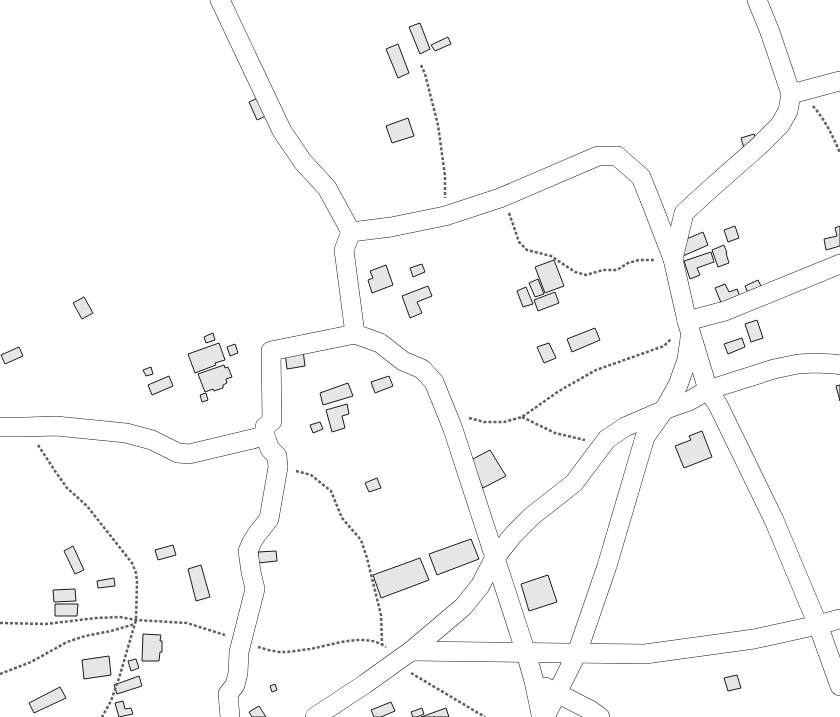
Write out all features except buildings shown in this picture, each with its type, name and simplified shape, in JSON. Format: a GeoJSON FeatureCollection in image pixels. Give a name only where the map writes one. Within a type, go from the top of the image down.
{"type":"FeatureCollection","features":[{"type":"Feature","properties":{"kind":"street"},"geometry":{"type":"LineString","coordinates":[[220,0],[282,131],[303,162],[326,188],[351,232]]}},
{"type":"Feature","properties":{"kind":"street"},"geometry":{"type":"LineString","coordinates":[[673,259],[684,213],[760,145],[780,125],[796,93],[757,0]]}},
{"type":"Feature","properties":{"kind":"street"},"geometry":{"type":"LineString","coordinates":[[796,93],[840,81]]}},
{"type":"Feature","properties":{"kind":"street"},"geometry":{"type":"LineString","coordinates":[[351,232],[391,228],[445,216],[500,198],[598,156],[617,156],[641,177],[673,259],[689,328],[708,390],[718,405],[774,520],[818,625],[840,686]]}},
{"type":"Feature","properties":{"kind":"street"},"geometry":{"type":"LineString","coordinates":[[351,232],[344,250],[355,334]]}},
{"type":"Feature","properties":{"kind":"street"},"geometry":{"type":"LineString","coordinates":[[689,328],[725,311],[840,264]]}},
{"type":"Feature","properties":{"kind":"street"},"geometry":{"type":"LineString","coordinates":[[545,717],[577,653],[607,566],[645,437],[664,410],[678,386],[687,360],[689,328]]}},
{"type":"Feature","properties":{"kind":"street"},"geometry":{"type":"LineString","coordinates":[[230,717],[228,694],[234,685],[238,673],[239,652],[255,589],[248,551],[257,534],[269,519],[278,467],[276,456],[270,449],[265,436],[265,427],[272,421],[271,351],[355,334],[380,342],[402,361],[422,369],[434,382],[453,429],[494,559],[526,653],[534,681],[541,717]]}},
{"type":"Feature","properties":{"kind":"street"},"geometry":{"type":"LineString","coordinates":[[316,717],[402,657],[463,607],[480,586],[494,559],[513,535],[532,516],[574,483],[607,439],[625,427],[689,401],[708,390],[774,369],[798,364],[814,363],[835,364],[840,366]]}},
{"type":"Feature","properties":{"kind":"street"},"geometry":{"type":"LineString","coordinates":[[0,427],[56,426],[126,432],[152,440],[178,453],[189,454],[265,436]]}},
{"type":"Feature","properties":{"kind":"street"},"geometry":{"type":"LineString","coordinates":[[402,657],[526,653],[645,654],[754,639],[840,619]]}},
{"type":"Feature","properties":{"kind":"street"},"geometry":{"type":"LineString","coordinates":[[534,681],[590,710],[600,717]]}},
{"type":"Feature","properties":{"kind":"path"},"geometry":{"type":"LineString","coordinates":[[422,65],[438,125],[445,176],[445,216]]}},
{"type":"Feature","properties":{"kind":"path"},"geometry":{"type":"LineString","coordinates":[[796,93],[821,115],[840,153]]}},
{"type":"Feature","properties":{"kind":"path"},"geometry":{"type":"LineString","coordinates":[[500,198],[510,217],[519,242],[527,250],[551,256],[575,272],[586,275],[603,270],[617,270],[628,263],[639,260],[673,259]]}},
{"type":"Feature","properties":{"kind":"path"},"geometry":{"type":"LineString","coordinates":[[444,408],[468,418],[484,422],[504,422],[522,417],[559,391],[596,370],[664,346],[675,335],[689,328]]}},
{"type":"Feature","properties":{"kind":"path"},"geometry":{"type":"LineString","coordinates":[[522,417],[555,433],[591,442],[607,439]]}},
{"type":"Feature","properties":{"kind":"path"},"geometry":{"type":"LineString","coordinates":[[24,427],[42,449],[54,471],[67,488],[87,506],[132,564],[136,573],[136,620],[120,678],[111,701],[102,717]]}},
{"type":"Feature","properties":{"kind":"path"},"geometry":{"type":"LineString","coordinates":[[278,467],[311,475],[331,491],[342,518],[361,540],[381,615],[382,644]]}},
{"type":"Feature","properties":{"kind":"path"},"geometry":{"type":"LineString","coordinates":[[0,623],[46,624],[120,617],[136,620],[187,623],[260,647],[281,652],[310,649],[344,641],[365,640],[382,644],[485,717]]}},
{"type":"Feature","properties":{"kind":"path"},"geometry":{"type":"LineString","coordinates":[[0,674],[31,662],[66,642],[135,624]]}}]}
